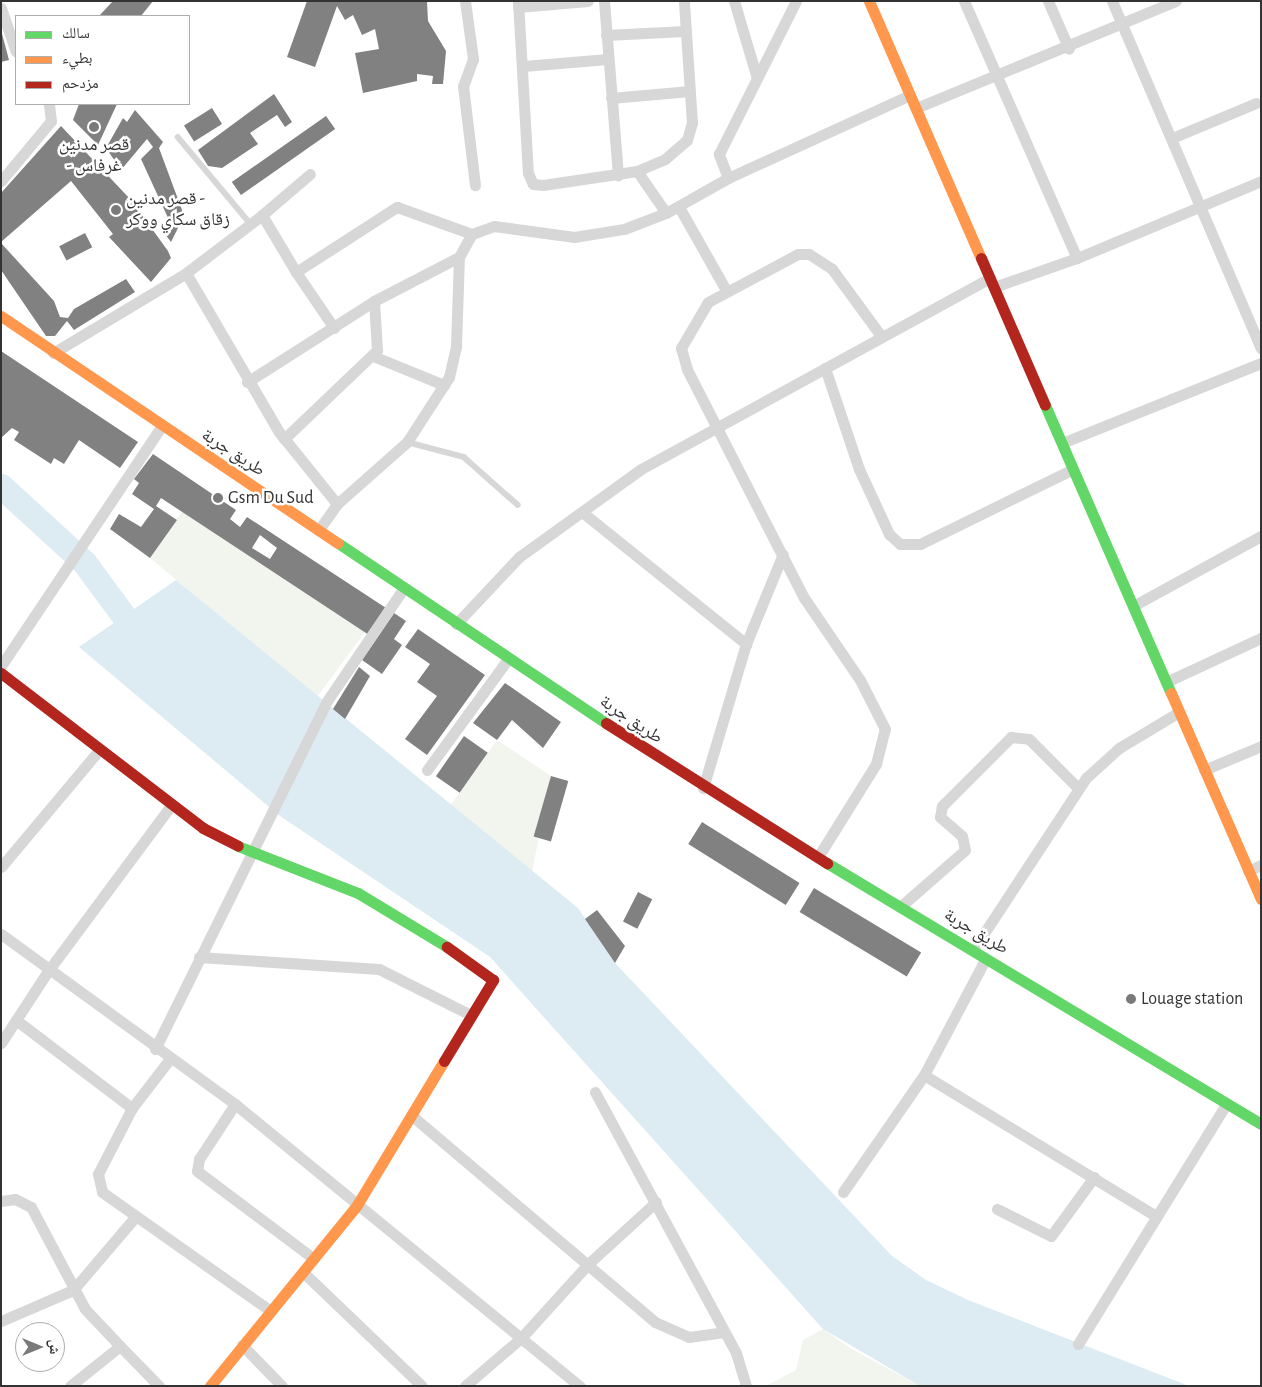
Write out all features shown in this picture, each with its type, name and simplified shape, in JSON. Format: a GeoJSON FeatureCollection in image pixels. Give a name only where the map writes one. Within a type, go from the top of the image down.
{"type":"FeatureCollection","features":[{"type":"Feature","properties":{"kind":"main road"},"geometry":{"type":"LineString","coordinates":[[869,1],[1261,899]]}},
{"type":"Feature","properties":{"kind":"main road","name":"طريق جربة"},"geometry":{"type":"LineString","coordinates":[[1,316],[161,427],[320,530],[403,589],[703,788],[1261,1124]]}},
{"type":"Feature","properties":{"kind":"main road"},"geometry":{"type":"LineString","coordinates":[[1,672],[100,748],[170,807],[251,853],[358,893],[490,974],[492,988],[471,1015],[357,1204],[304,1273],[269,1310],[210,1386]]}},
{"type":"Feature","properties":{"kind":"street"},"geometry":{"type":"LineString","coordinates":[[465,1],[473,59],[463,86],[475,185]]}},
{"type":"Feature","properties":{"kind":"street"},"geometry":{"type":"LineString","coordinates":[[588,1],[518,4],[524,66],[530,180],[543,185],[637,171],[665,159],[687,140],[692,123],[684,1]]}},
{"type":"Feature","properties":{"kind":"street"},"geometry":{"type":"LineString","coordinates":[[604,1],[618,175]]}},
{"type":"Feature","properties":{"kind":"street"},"geometry":{"type":"LineString","coordinates":[[734,1],[757,78]]}},
{"type":"Feature","properties":{"kind":"street"},"geometry":{"type":"LineString","coordinates":[[728,178],[719,154],[796,1]]}},
{"type":"Feature","properties":{"kind":"street"},"geometry":{"type":"LineString","coordinates":[[964,1],[1077,258]]}},
{"type":"Feature","properties":{"kind":"street"},"geometry":{"type":"LineString","coordinates":[[1048,1],[1069,49]]}},
{"type":"Feature","properties":{"kind":"street"},"geometry":{"type":"LineString","coordinates":[[1112,1],[1261,348]]}},
{"type":"Feature","properties":{"kind":"street"},"geometry":{"type":"LineString","coordinates":[[916,108],[995,72],[1069,49],[1176,1]]}},
{"type":"Feature","properties":{"kind":"street"},"geometry":{"type":"LineString","coordinates":[[1,8],[15,49]]}},
{"type":"Feature","properties":{"kind":"street"},"geometry":{"type":"LineString","coordinates":[[606,35],[685,31]]}},
{"type":"Feature","properties":{"kind":"street"},"geometry":{"type":"LineString","coordinates":[[524,66],[608,59]]}},
{"type":"Feature","properties":{"kind":"street"},"geometry":{"type":"LineString","coordinates":[[611,98],[690,91]]}},
{"type":"Feature","properties":{"kind":"street"},"geometry":{"type":"LineString","coordinates":[[296,272],[397,207],[472,234],[501,226],[586,237],[680,207],[728,178],[910,95]]}},
{"type":"Feature","properties":{"kind":"street"},"geometry":{"type":"LineString","coordinates":[[1172,138],[1256,103]]}},
{"type":"Feature","properties":{"kind":"street"},"geometry":{"type":"LineString","coordinates":[[1,181],[51,121],[49,105]]}},
{"type":"Feature","properties":{"kind":"street"},"geometry":{"type":"LineString","coordinates":[[637,171],[666,213]]}},
{"type":"Feature","properties":{"kind":"street"},"geometry":{"type":"LineString","coordinates":[[53,353],[186,272],[235,239],[249,222],[262,215],[310,174]]}},
{"type":"Feature","properties":{"kind":"street"},"geometry":{"type":"LineString","coordinates":[[456,624],[519,557],[641,469],[880,336],[992,283],[1077,258],[1261,181]]}},
{"type":"Feature","properties":{"kind":"street"},"geometry":{"type":"LineString","coordinates":[[680,207],[726,290]]}},
{"type":"Feature","properties":{"kind":"street"},"geometry":{"type":"LineString","coordinates":[[262,215],[296,272],[334,328]]}},
{"type":"Feature","properties":{"kind":"street"},"geometry":{"type":"LineString","coordinates":[[320,530],[337,504],[407,442],[444,385],[456,346],[460,257],[472,234]]}},
{"type":"Feature","properties":{"kind":"street"},"geometry":{"type":"LineString","coordinates":[[818,857],[876,764],[885,729],[860,680],[813,614],[716,428],[681,348],[700,311],[726,290],[798,254],[808,254],[832,269],[880,336]]}},
{"type":"Feature","properties":{"kind":"street"},"geometry":{"type":"LineString","coordinates":[[248,382],[374,301],[460,257]]}},
{"type":"Feature","properties":{"kind":"street"},"geometry":{"type":"LineString","coordinates":[[186,272],[248,382],[284,439],[337,504]]}},
{"type":"Feature","properties":{"kind":"street"},"geometry":{"type":"LineString","coordinates":[[284,439],[373,356],[377,343],[374,301]]}},
{"type":"Feature","properties":{"kind":"street"},"geometry":{"type":"LineString","coordinates":[[373,356],[444,385]]}},
{"type":"Feature","properties":{"kind":"street"},"geometry":{"type":"LineString","coordinates":[[1062,443],[1261,362]]}},
{"type":"Feature","properties":{"kind":"street"},"geometry":{"type":"LineString","coordinates":[[825,368],[859,469],[889,534],[900,544],[909,547],[929,541],[1073,468]]}},
{"type":"Feature","properties":{"kind":"street"},"geometry":{"type":"LineString","coordinates":[[1,666],[161,427]]}},
{"type":"Feature","properties":{"kind":"street"},"geometry":{"type":"LineString","coordinates":[[582,512],[746,644]]}},
{"type":"Feature","properties":{"kind":"street"},"geometry":{"type":"LineString","coordinates":[[1133,606],[1261,536]]}},
{"type":"Feature","properties":{"kind":"street"},"geometry":{"type":"LineString","coordinates":[[703,788],[746,644],[783,554]]}},
{"type":"Feature","properties":{"kind":"street"},"geometry":{"type":"LineString","coordinates":[[155,1049],[327,701],[403,589]]}},
{"type":"Feature","properties":{"kind":"street"},"geometry":{"type":"LineString","coordinates":[[1166,682],[1261,638]]}},
{"type":"Feature","properties":{"kind":"street"},"geometry":{"type":"LineString","coordinates":[[427,770],[508,659]]}},
{"type":"Feature","properties":{"kind":"street"},"geometry":{"type":"LineString","coordinates":[[973,950],[1078,788],[1120,748],[1179,712]]}},
{"type":"Feature","properties":{"kind":"street"},"geometry":{"type":"LineString","coordinates":[[900,907],[965,850],[962,836],[940,817],[942,806],[1011,737],[1028,739],[1078,788]]}},
{"type":"Feature","properties":{"kind":"street"},"geometry":{"type":"LineString","coordinates":[[1204,770],[1261,746]]}},
{"type":"Feature","properties":{"kind":"street"},"geometry":{"type":"LineString","coordinates":[[1,867],[100,748]]}},
{"type":"Feature","properties":{"kind":"street"},"geometry":{"type":"LineString","coordinates":[[1,1043],[48,971],[170,807]]}},
{"type":"Feature","properties":{"kind":"street"},"geometry":{"type":"LineString","coordinates":[[1248,871],[1261,865]]}},
{"type":"Feature","properties":{"kind":"street"},"geometry":{"type":"LineString","coordinates":[[1,934],[169,1060],[235,1104],[580,1386]]}},
{"type":"Feature","properties":{"kind":"street"},"geometry":{"type":"LineString","coordinates":[[199,957],[379,969],[471,1015]]}},
{"type":"Feature","properties":{"kind":"street"},"geometry":{"type":"LineString","coordinates":[[843,1192],[924,1075],[986,958]]}},
{"type":"Feature","properties":{"kind":"street"},"geometry":{"type":"LineString","coordinates":[[16,1020],[132,1108]]}},
{"type":"Feature","properties":{"kind":"street"},"geometry":{"type":"LineString","coordinates":[[169,1060],[132,1108],[97,1180],[102,1192],[269,1310]]}},
{"type":"Feature","properties":{"kind":"street"},"geometry":{"type":"LineString","coordinates":[[924,1075],[1154,1214]]}},
{"type":"Feature","properties":{"kind":"street"},"geometry":{"type":"LineString","coordinates":[[595,1092],[656,1202],[742,1365],[746,1386]]}},
{"type":"Feature","properties":{"kind":"street"},"geometry":{"type":"LineString","coordinates":[[235,1104],[199,1159],[197,1171],[314,1259]]}},
{"type":"Feature","properties":{"kind":"street"},"geometry":{"type":"LineString","coordinates":[[1078,1344],[1154,1214],[1226,1104]]}},
{"type":"Feature","properties":{"kind":"street"},"geometry":{"type":"LineString","coordinates":[[411,1115],[588,1264],[676,1335],[724,1332]]}},
{"type":"Feature","properties":{"kind":"street"},"geometry":{"type":"LineString","coordinates":[[997,1209],[1051,1236],[1094,1177]]}},
{"type":"Feature","properties":{"kind":"street"},"geometry":{"type":"LineString","coordinates":[[1,1201],[15,1199],[31,1207],[73,1290],[120,1346],[159,1386]]}},
{"type":"Feature","properties":{"kind":"street"},"geometry":{"type":"LineString","coordinates":[[465,1386],[521,1338],[588,1264],[656,1202]]}},
{"type":"Feature","properties":{"kind":"street"},"geometry":{"type":"LineString","coordinates":[[1,1321],[73,1290],[136,1216]]}},
{"type":"Feature","properties":{"kind":"street"},"geometry":{"type":"LineString","coordinates":[[304,1273],[422,1386]]}},
{"type":"Feature","properties":{"kind":"street"},"geometry":{"type":"LineString","coordinates":[[242,1345],[282,1386]]}},
{"type":"Feature","properties":{"kind":"street"},"geometry":{"type":"LineString","coordinates":[[70,1386],[120,1346]]}},
{"type":"Feature","properties":{"kind":"lane"},"geometry":{"type":"LineString","coordinates":[[178,137],[249,222]]}},
{"type":"Feature","properties":{"kind":"lane"},"geometry":{"type":"LineString","coordinates":[[407,442],[464,457],[518,505]]}},
{"type":"Feature","properties":{"kind":"shaded area"},"geometry":{"type":"Polygon","coordinates":[[[182,511],[365,632],[317,697],[150,558],[182,511]]]}},
{"type":"Feature","properties":{"kind":"shaded area"},"geometry":{"type":"Polygon","coordinates":[[[176,580],[578,908],[615,963],[892,1256],[926,1280],[968,1300],[1189,1386],[920,1386],[823,1329],[490,957],[280,816],[79,647],[176,580]]]}},
{"type":"Feature","properties":{"kind":"shaded area"},"geometry":{"type":"Polygon","coordinates":[[[497,740],[551,776],[532,872],[450,806],[497,740]]]}},
{"type":"Feature","properties":{"kind":"shaded area"},"geometry":{"type":"Polygon","coordinates":[[[823,1329],[850,1348],[920,1386],[766,1386],[796,1370],[803,1340],[823,1329]]]}},
{"type":"Feature","properties":{"kind":"building"},"geometry":{"type":"Polygon","coordinates":[[[113,1],[153,1],[142,15],[100,15],[113,1]]]}},
{"type":"Feature","properties":{"kind":"building"},"geometry":{"type":"Polygon","coordinates":[[[307,1],[427,1],[428,21],[446,51],[443,84],[432,84],[433,76],[417,74],[417,81],[363,93],[355,53],[379,49],[375,29],[362,35],[353,15],[345,20],[337,6],[315,67],[287,57],[307,1]]]}},
{"type":"Feature","properties":{"kind":"building"},"geometry":{"type":"Polygon","coordinates":[[[1,30],[9,60],[1,62],[1,30]]]}},
{"type":"Feature","properties":{"kind":"building"},"geometry":{"type":"Polygon","coordinates":[[[274,94],[292,122],[285,127],[277,115],[250,133],[258,144],[222,168],[208,166],[198,150],[274,94]]]}},
{"type":"Feature","properties":{"kind":"building","name":"قصر مدنين - غرفاس"},"geometry":{"type":"Polygon","coordinates":[[[79,105],[117,105],[98,145],[73,120],[79,105]]]}},
{"type":"Feature","properties":{"kind":"building"},"geometry":{"type":"Polygon","coordinates":[[[212,108],[222,124],[194,142],[184,125],[212,108]]]}},
{"type":"Feature","properties":{"kind":"building"},"geometry":{"type":"Polygon","coordinates":[[[135,110],[163,142],[159,148],[182,210],[182,220],[171,242],[162,230],[169,220],[141,159],[153,147],[147,139],[121,170],[106,148],[123,118],[127,122],[135,110]]]}},
{"type":"Feature","properties":{"kind":"building"},"geometry":{"type":"Polygon","coordinates":[[[326,116],[335,129],[241,195],[232,182],[326,116]]]}},
{"type":"Feature","properties":{"kind":"building","name":"قصر مدنين - زقاق سكاي ووكر"},"geometry":{"type":"Polygon","coordinates":[[[61,126],[131,200],[168,251],[171,258],[151,282],[109,237],[113,234],[71,181],[1,242],[1,193],[61,126]]]}},
{"type":"Feature","properties":{"kind":"building"},"geometry":{"type":"Polygon","coordinates":[[[85,233],[92,247],[66,260],[59,246],[85,233]]]}},
{"type":"Feature","properties":{"kind":"building","name":"قصر مدنين - زقاق سكاي ووكر"},"geometry":{"type":"Polygon","coordinates":[[[1,243],[54,301],[60,317],[68,318],[74,309],[126,279],[135,292],[74,330],[67,321],[55,336],[46,336],[1,270],[1,243]]]}},
{"type":"Feature","properties":{"kind":"building"},"geometry":{"type":"Polygon","coordinates":[[[1,351],[138,442],[120,468],[79,440],[64,464],[54,458],[51,464],[14,440],[19,432],[12,428],[1,438],[1,351]]]}},
{"type":"Feature","properties":{"kind":"building"},"geometry":{"type":"Polygon","coordinates":[[[153,454],[236,510],[230,519],[240,527],[247,517],[386,608],[369,635],[161,498],[156,506],[177,520],[150,558],[110,529],[119,514],[141,527],[154,509],[132,494],[139,483],[134,479],[153,454]],[[260,535],[252,548],[270,559],[277,548],[260,535]]]}},
{"type":"Feature","properties":{"kind":"building"},"geometry":{"type":"Polygon","coordinates":[[[394,613],[406,621],[394,639],[402,645],[382,674],[362,660],[394,613]]]}},
{"type":"Feature","properties":{"kind":"building"},"geometry":{"type":"Polygon","coordinates":[[[418,629],[485,675],[427,755],[405,739],[437,696],[417,682],[430,664],[405,647],[418,629]]]}},
{"type":"Feature","properties":{"kind":"building"},"geometry":{"type":"Polygon","coordinates":[[[359,667],[370,676],[345,719],[333,709],[359,667]]]}},
{"type":"Feature","properties":{"kind":"building"},"geometry":{"type":"Polygon","coordinates":[[[505,683],[561,722],[543,748],[512,720],[497,740],[473,723],[505,683]]]}},
{"type":"Feature","properties":{"kind":"building"},"geometry":{"type":"Polygon","coordinates":[[[464,736],[488,753],[460,793],[436,776],[464,736]]]}},
{"type":"Feature","properties":{"kind":"building"},"geometry":{"type":"Polygon","coordinates":[[[551,776],[568,781],[551,842],[534,837],[551,776]]]}},
{"type":"Feature","properties":{"kind":"building"},"geometry":{"type":"Polygon","coordinates":[[[702,822],[800,883],[786,905],[688,844],[702,822]]]}},
{"type":"Feature","properties":{"kind":"building"},"geometry":{"type":"Polygon","coordinates":[[[814,888],[921,952],[907,976],[800,912],[814,888]]]}},
{"type":"Feature","properties":{"kind":"building"},"geometry":{"type":"Polygon","coordinates":[[[638,892],[652,899],[637,929],[623,921],[638,892]]]}},
{"type":"Feature","properties":{"kind":"building"},"geometry":{"type":"Polygon","coordinates":[[[597,910],[625,946],[615,963],[585,919],[597,910]]]}},
{"type":"Feature","properties":{"kind":"waterway"},"geometry":{"type":"LineString","coordinates":[[1,486],[84,562],[128,622],[147,640]]}},
{"type":"Feature","properties":{"kind":"traffic: fast"},"geometry":{"type":"LineString","coordinates":[[1045,405],[1171,693]]}},
{"type":"Feature","properties":{"kind":"traffic: fast"},"geometry":{"type":"LineString","coordinates":[[338,543],[606,723]]}},
{"type":"Feature","properties":{"kind":"traffic: fast"},"geometry":{"type":"LineString","coordinates":[[238,846],[358,893],[447,947]]}},
{"type":"Feature","properties":{"kind":"traffic: fast"},"geometry":{"type":"LineString","coordinates":[[827,863],[1261,1124]]}},
{"type":"Feature","properties":{"kind":"traffic: slow"},"geometry":{"type":"LineString","coordinates":[[869,1],[981,258]]}},
{"type":"Feature","properties":{"kind":"traffic: slow"},"geometry":{"type":"LineString","coordinates":[[1,316],[338,543]]}},
{"type":"Feature","properties":{"kind":"traffic: slow"},"geometry":{"type":"LineString","coordinates":[[1171,693],[1261,899]]}},
{"type":"Feature","properties":{"kind":"traffic: slow"},"geometry":{"type":"LineString","coordinates":[[210,1386],[357,1205],[444,1061]]}},
{"type":"Feature","properties":{"kind":"traffic: jam"},"geometry":{"type":"LineString","coordinates":[[981,258],[1045,405]]}},
{"type":"Feature","properties":{"kind":"traffic: jam"},"geometry":{"type":"LineString","coordinates":[[1,673],[203,828],[238,846]]}},
{"type":"Feature","properties":{"kind":"traffic: jam"},"geometry":{"type":"LineString","coordinates":[[606,723],[827,863]]}},
{"type":"Feature","properties":{"kind":"traffic: jam"},"geometry":{"type":"LineString","coordinates":[[444,1061],[493,980],[447,947]]}},
{"type":"Feature","properties":{"kind":"place","name":"قصر مدنين - غرفاس"},"geometry":{"type":"Point","coordinates":[94,127]}},
{"type":"Feature","properties":{"kind":"place","name":"قصر مدنين - زقاق سكاي ووكر"},"geometry":{"type":"Point","coordinates":[116,210]}},
{"type":"Feature","properties":{"kind":"place","name":"Gsm Du Sud"},"geometry":{"type":"Point","coordinates":[218,498]}},
{"type":"Feature","properties":{"kind":"place","name":"Louage station"},"geometry":{"type":"Point","coordinates":[1131,999]}}]}
